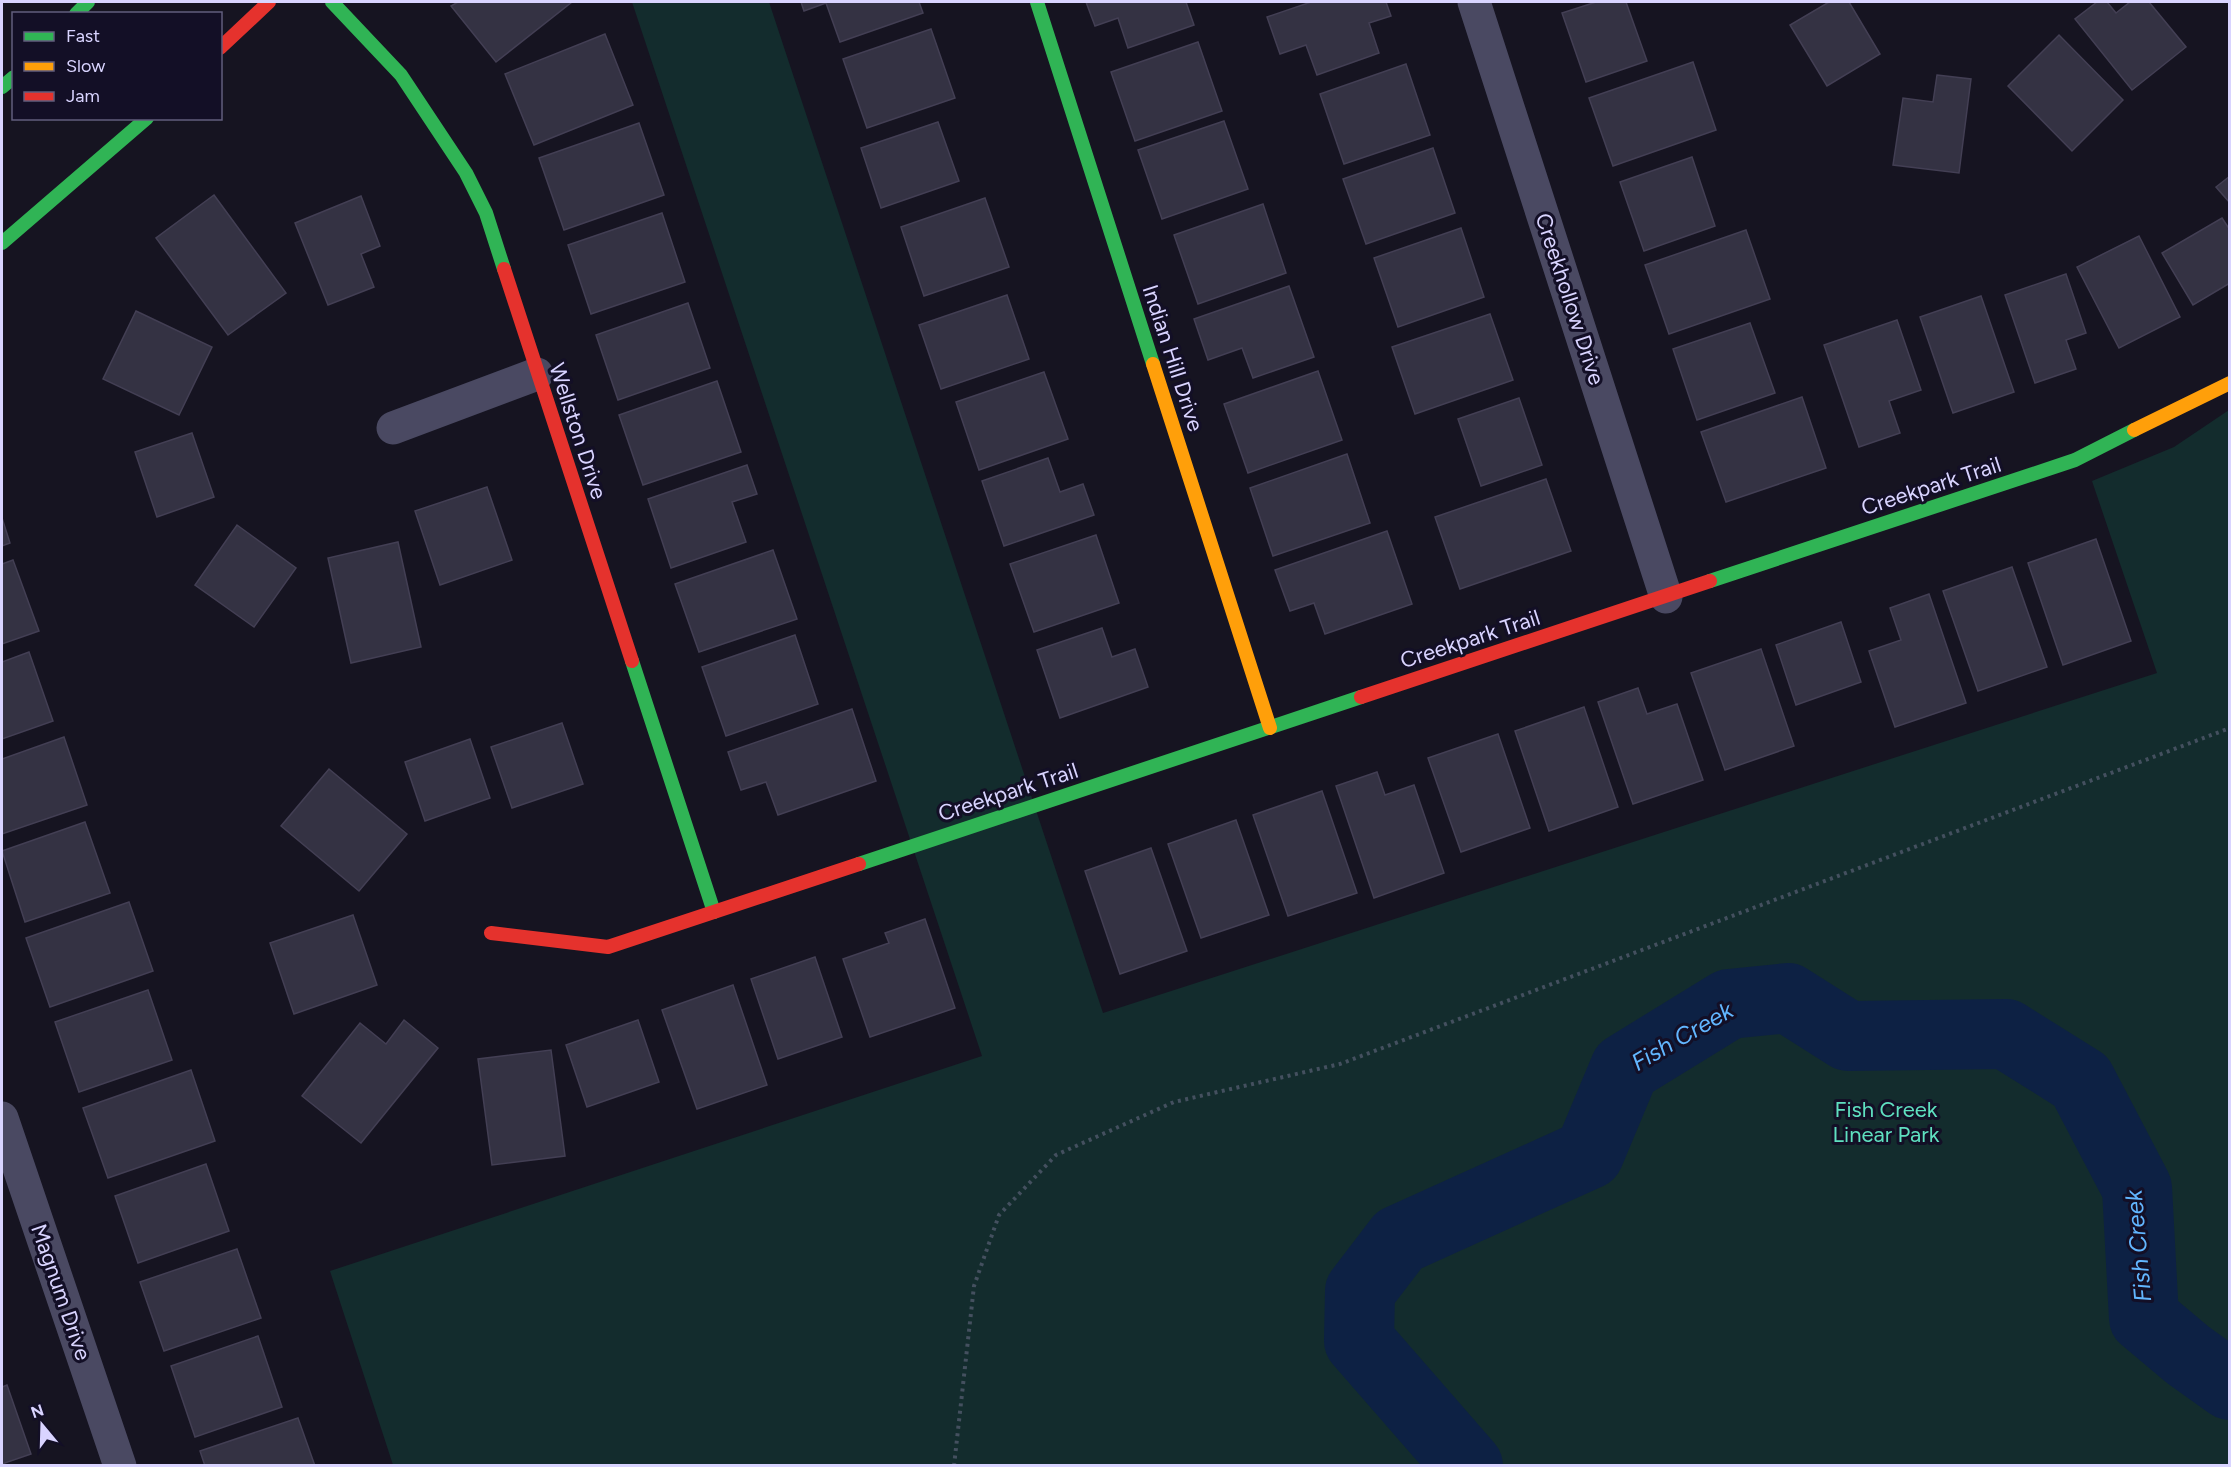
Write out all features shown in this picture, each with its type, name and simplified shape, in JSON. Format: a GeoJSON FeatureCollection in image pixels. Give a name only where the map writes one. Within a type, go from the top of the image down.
{"type":"FeatureCollection","features":[{"type":"Feature","properties":{"kind":"street"},"geometry":{"type":"LineString","coordinates":[[222,46],[269,2]]}},
{"type":"Feature","properties":{"kind":"street","name":"Wellston Drive"},"geometry":{"type":"LineString","coordinates":[[332,2],[401,75],[466,173],[486,213],[714,912]]}},
{"type":"Feature","properties":{"kind":"street","name":"Indian Hill Drive"},"geometry":{"type":"LineString","coordinates":[[1037,2],[1270,728]]}},
{"type":"Feature","properties":{"kind":"street","name":"Creekhollow Drive"},"geometry":{"type":"LineString","coordinates":[[1474,2],[1666,597]]}},
{"type":"Feature","properties":{"kind":"street"},"geometry":{"type":"LineString","coordinates":[[2,243],[145,120]]}},
{"type":"Feature","properties":{"kind":"street"},"geometry":{"type":"LineString","coordinates":[[393,428],[537,374]]}},
{"type":"Feature","properties":{"kind":"street","name":"Creekpark Trail"},"geometry":{"type":"LineString","coordinates":[[491,933],[608,947],[2075,460],[2229,383]]}},
{"type":"Feature","properties":{"kind":"street","name":"Magnum Drive"},"geometry":{"type":"LineString","coordinates":[[2,1118],[120,1466]]}},
{"type":"Feature","properties":{"kind":"path"},"geometry":{"type":"LineString","coordinates":[[954,1466],[974,1286],[999,1215],[1056,1155],[1174,1102],[1340,1064],[2229,728]]}},
{"type":"Feature","properties":{"kind":"green space","name":"Fish Creek Linear Park"},"geometry":{"type":"Polygon","coordinates":[[[632,2],[769,2],[1103,1013],[2157,673],[2092,481],[2174,447],[2229,410],[2229,1465],[393,1465],[330,1271],[982,1056],[632,2]]]}},
{"type":"Feature","properties":{"kind":"building"},"geometry":{"type":"Polygon","coordinates":[[[458,2],[572,2],[496,62],[451,6],[458,2]]]}},
{"type":"Feature","properties":{"kind":"building"},"geometry":{"type":"Polygon","coordinates":[[[801,2],[919,2],[923,13],[840,42],[826,3],[804,11],[801,2]]]}},
{"type":"Feature","properties":{"kind":"building"},"geometry":{"type":"Polygon","coordinates":[[[1086,2],[1186,2],[1194,25],[1128,48],[1118,18],[1095,26],[1086,2]]]}},
{"type":"Feature","properties":{"kind":"building"},"geometry":{"type":"Polygon","coordinates":[[[1311,2],[1386,2],[1391,16],[1369,23],[1379,53],[1317,75],[1306,45],[1280,54],[1267,17],[1311,2]]]}},
{"type":"Feature","properties":{"kind":"building"},"geometry":{"type":"Polygon","coordinates":[[[1596,2],[1626,2],[1647,61],[1586,82],[1562,13],[1596,2]]]}},
{"type":"Feature","properties":{"kind":"building"},"geometry":{"type":"Polygon","coordinates":[[[1829,2],[1849,2],[1880,54],[1827,86],[1790,25],[1829,2]]]}},
{"type":"Feature","properties":{"kind":"building"},"geometry":{"type":"Polygon","coordinates":[[[2097,2],[2107,2],[2116,13],[2130,2],[2149,2],[2186,47],[2132,90],[2075,19],[2097,2]]]}},
{"type":"Feature","properties":{"kind":"building"},"geometry":{"type":"Polygon","coordinates":[[[931,29],[955,98],[867,128],[843,59],[931,29]]]}},
{"type":"Feature","properties":{"kind":"building"},"geometry":{"type":"Polygon","coordinates":[[[605,34],[633,105],[534,145],[505,74],[605,34]]]}},
{"type":"Feature","properties":{"kind":"building"},"geometry":{"type":"Polygon","coordinates":[[[2059,35],[2123,100],[2072,151],[2008,86],[2059,35]]]}},
{"type":"Feature","properties":{"kind":"building"},"geometry":{"type":"Polygon","coordinates":[[[1198,42],[1222,111],[1135,141],[1111,72],[1198,42]]]}},
{"type":"Feature","properties":{"kind":"building"},"geometry":{"type":"Polygon","coordinates":[[[1693,62],[1716,130],[1613,166],[1589,98],[1693,62]]]}},
{"type":"Feature","properties":{"kind":"building"},"geometry":{"type":"Polygon","coordinates":[[[1406,64],[1430,135],[1344,164],[1320,94],[1406,64]]]}},
{"type":"Feature","properties":{"kind":"building"},"geometry":{"type":"Polygon","coordinates":[[[1937,75],[1971,79],[1959,173],[1893,165],[1903,98],[1933,102],[1937,75]]]}},
{"type":"Feature","properties":{"kind":"building"},"geometry":{"type":"Polygon","coordinates":[[[1224,121],[1248,189],[1162,219],[1138,150],[1224,121]]]}},
{"type":"Feature","properties":{"kind":"building"},"geometry":{"type":"Polygon","coordinates":[[[938,122],[959,181],[881,208],[861,148],[938,122]]]}},
{"type":"Feature","properties":{"kind":"building"},"geometry":{"type":"Polygon","coordinates":[[[639,123],[664,195],[564,230],[539,158],[639,123]]]}},
{"type":"Feature","properties":{"kind":"building"},"geometry":{"type":"Polygon","coordinates":[[[1433,148],[1455,213],[1366,244],[1343,179],[1433,148]]]}},
{"type":"Feature","properties":{"kind":"building"},"geometry":{"type":"Polygon","coordinates":[[[1692,157],[1715,226],[1644,251],[1620,182],[1692,157]]]}},
{"type":"Feature","properties":{"kind":"building"},"geometry":{"type":"Polygon","coordinates":[[[2230,176],[2230,203],[2216,187],[2230,176]]]}},
{"type":"Feature","properties":{"kind":"building"},"geometry":{"type":"Polygon","coordinates":[[[214,195],[286,293],[228,335],[156,238],[214,195]]]}},
{"type":"Feature","properties":{"kind":"building"},"geometry":{"type":"Polygon","coordinates":[[[361,196],[380,246],[361,254],[374,287],[328,305],[295,223],[361,196]]]}},
{"type":"Feature","properties":{"kind":"building"},"geometry":{"type":"Polygon","coordinates":[[[985,198],[1009,267],[924,296],[901,227],[985,198]]]}},
{"type":"Feature","properties":{"kind":"building"},"geometry":{"type":"Polygon","coordinates":[[[1263,204],[1286,273],[1198,304],[1174,235],[1263,204]]]}},
{"type":"Feature","properties":{"kind":"building"},"geometry":{"type":"Polygon","coordinates":[[[662,213],[685,282],[591,314],[568,245],[662,213]]]}},
{"type":"Feature","properties":{"kind":"building"},"geometry":{"type":"Polygon","coordinates":[[[2222,218],[2230,230],[2230,283],[2193,305],[2162,253],[2222,218]]]}},
{"type":"Feature","properties":{"kind":"building"},"geometry":{"type":"Polygon","coordinates":[[[1461,228],[1484,297],[1398,327],[1374,258],[1461,228]]]}},
{"type":"Feature","properties":{"kind":"building"},"geometry":{"type":"Polygon","coordinates":[[[1746,230],[1770,299],[1669,334],[1645,265],[1746,230]]]}},
{"type":"Feature","properties":{"kind":"building"},"geometry":{"type":"Polygon","coordinates":[[[2139,236],[2180,317],[2119,348],[2077,267],[2139,236]]]}},
{"type":"Feature","properties":{"kind":"building"},"geometry":{"type":"Polygon","coordinates":[[[2066,274],[2086,333],[2066,340],[2076,369],[2035,383],[2005,295],[2066,274]]]}},
{"type":"Feature","properties":{"kind":"building"},"geometry":{"type":"Polygon","coordinates":[[[1289,286],[1314,357],[1253,378],[1242,348],[1208,360],[1194,319],[1289,286]]]}},
{"type":"Feature","properties":{"kind":"building"},"geometry":{"type":"Polygon","coordinates":[[[1007,295],[1029,359],[941,389],[919,325],[1007,295]]]}},
{"type":"Feature","properties":{"kind":"building"},"geometry":{"type":"Polygon","coordinates":[[[1981,296],[2014,392],[1953,413],[1920,317],[1981,296]]]}},
{"type":"Feature","properties":{"kind":"building"},"geometry":{"type":"Polygon","coordinates":[[[688,303],[710,368],[618,400],[596,335],[688,303]]]}},
{"type":"Feature","properties":{"kind":"building"},"geometry":{"type":"Polygon","coordinates":[[[136,311],[212,347],[179,415],[103,379],[136,311]]]}},
{"type":"Feature","properties":{"kind":"building"},"geometry":{"type":"Polygon","coordinates":[[[1490,314],[1513,380],[1415,414],[1392,347],[1490,314]]]}},
{"type":"Feature","properties":{"kind":"building"},"geometry":{"type":"Polygon","coordinates":[[[1897,320],[1921,390],[1889,401],[1900,433],[1859,447],[1824,345],[1897,320]]]}},
{"type":"Feature","properties":{"kind":"building"},"geometry":{"type":"Polygon","coordinates":[[[1750,323],[1775,393],[1697,420],[1673,349],[1750,323]]]}},
{"type":"Feature","properties":{"kind":"building"},"geometry":{"type":"Polygon","coordinates":[[[1318,371],[1342,440],[1248,473],[1224,404],[1318,371]]]}},
{"type":"Feature","properties":{"kind":"building"},"geometry":{"type":"Polygon","coordinates":[[[1044,372],[1068,439],[979,470],[956,402],[1044,372]]]}},
{"type":"Feature","properties":{"kind":"building"},"geometry":{"type":"Polygon","coordinates":[[[717,381],[741,452],[643,485],[619,415],[717,381]]]}},
{"type":"Feature","properties":{"kind":"building"},"geometry":{"type":"Polygon","coordinates":[[[1802,397],[1826,468],[1726,502],[1701,432],[1802,397]]]}},
{"type":"Feature","properties":{"kind":"building"},"geometry":{"type":"Polygon","coordinates":[[[1519,398],[1542,465],[1481,486],[1458,419],[1519,398]]]}},
{"type":"Feature","properties":{"kind":"building"},"geometry":{"type":"Polygon","coordinates":[[[192,433],[214,497],[157,517],[135,452],[192,433]]]}},
{"type":"Feature","properties":{"kind":"building"},"geometry":{"type":"Polygon","coordinates":[[[1347,454],[1370,523],[1273,556],[1250,488],[1347,454]]]}},
{"type":"Feature","properties":{"kind":"building"},"geometry":{"type":"Polygon","coordinates":[[[1048,458],[1060,492],[1083,484],[1094,515],[1004,546],[982,481],[1048,458]]]}},
{"type":"Feature","properties":{"kind":"building"},"geometry":{"type":"Polygon","coordinates":[[[747,465],[757,494],[732,502],[746,542],[671,568],[648,499],[747,465]]]}},
{"type":"Feature","properties":{"kind":"building"},"geometry":{"type":"Polygon","coordinates":[[[1546,479],[1571,551],[1460,589],[1435,517],[1546,479]]]}},
{"type":"Feature","properties":{"kind":"building"},"geometry":{"type":"Polygon","coordinates":[[[487,487],[512,560],[440,585],[415,511],[487,487]]]}},
{"type":"Feature","properties":{"kind":"building"},"geometry":{"type":"Polygon","coordinates":[[[2,518],[10,543],[2,546],[2,518]]]}},
{"type":"Feature","properties":{"kind":"building"},"geometry":{"type":"Polygon","coordinates":[[[237,525],[296,568],[254,627],[195,585],[237,525]]]}},
{"type":"Feature","properties":{"kind":"building"},"geometry":{"type":"Polygon","coordinates":[[[1387,531],[1412,604],[1325,634],[1314,603],[1290,611],[1275,570],[1387,531]]]}},
{"type":"Feature","properties":{"kind":"building"},"geometry":{"type":"Polygon","coordinates":[[[1096,535],[1119,603],[1034,632],[1010,564],[1096,535]]]}},
{"type":"Feature","properties":{"kind":"building"},"geometry":{"type":"Polygon","coordinates":[[[2096,539],[2131,641],[2063,665],[2028,563],[2096,539]]]}},
{"type":"Feature","properties":{"kind":"building"},"geometry":{"type":"Polygon","coordinates":[[[398,542],[421,647],[351,663],[328,558],[398,542]]]}},
{"type":"Feature","properties":{"kind":"building"},"geometry":{"type":"Polygon","coordinates":[[[773,550],[797,619],[699,652],[675,584],[773,550]]]}},
{"type":"Feature","properties":{"kind":"building"},"geometry":{"type":"Polygon","coordinates":[[[13,560],[39,631],[2,644],[2,564],[13,560]]]}},
{"type":"Feature","properties":{"kind":"building"},"geometry":{"type":"Polygon","coordinates":[[[2012,567],[2047,667],[1978,691],[1943,591],[2012,567]]]}},
{"type":"Feature","properties":{"kind":"building"},"geometry":{"type":"Polygon","coordinates":[[[1929,594],[1966,703],[1895,727],[1869,651],[1901,640],[1890,608],[1929,594]]]}},
{"type":"Feature","properties":{"kind":"building"},"geometry":{"type":"Polygon","coordinates":[[[1841,622],[1861,682],[1796,705],[1776,645],[1841,622]]]}},
{"type":"Feature","properties":{"kind":"building"},"geometry":{"type":"Polygon","coordinates":[[[1102,628],[1112,657],[1135,649],[1148,687],[1060,718],[1037,650],[1102,628]]]}},
{"type":"Feature","properties":{"kind":"building"},"geometry":{"type":"Polygon","coordinates":[[[795,635],[818,704],[726,736],[702,667],[795,635]]]}},
{"type":"Feature","properties":{"kind":"building"},"geometry":{"type":"Polygon","coordinates":[[[1761,649],[1794,746],[1725,770],[1691,673],[1761,649]]]}},
{"type":"Feature","properties":{"kind":"building"},"geometry":{"type":"Polygon","coordinates":[[[29,652],[53,721],[2,739],[2,662],[29,652]]]}},
{"type":"Feature","properties":{"kind":"building"},"geometry":{"type":"Polygon","coordinates":[[[1638,688],[1647,714],[1677,704],[1703,780],[1633,804],[1598,702],[1638,688]]]}},
{"type":"Feature","properties":{"kind":"building"},"geometry":{"type":"Polygon","coordinates":[[[1584,707],[1618,807],[1549,831],[1515,731],[1584,707]]]}},
{"type":"Feature","properties":{"kind":"building"},"geometry":{"type":"Polygon","coordinates":[[[852,709],[876,781],[778,815],[766,782],[741,790],[728,752],[852,709]]]}},
{"type":"Feature","properties":{"kind":"building"},"geometry":{"type":"Polygon","coordinates":[[[562,723],[583,784],[512,808],[491,747],[562,723]]]}},
{"type":"Feature","properties":{"kind":"building"},"geometry":{"type":"Polygon","coordinates":[[[1498,734],[1530,828],[1461,852],[1428,758],[1498,734]]]}},
{"type":"Feature","properties":{"kind":"building"},"geometry":{"type":"Polygon","coordinates":[[[64,737],[87,805],[2,834],[2,759],[64,737]]]}},
{"type":"Feature","properties":{"kind":"building"},"geometry":{"type":"Polygon","coordinates":[[[470,739],[490,798],[425,821],[405,762],[470,739]]]}},
{"type":"Feature","properties":{"kind":"building"},"geometry":{"type":"Polygon","coordinates":[[[329,769],[407,834],[359,891],[281,826],[329,769]]]}},
{"type":"Feature","properties":{"kind":"building"},"geometry":{"type":"Polygon","coordinates":[[[1377,772],[1385,795],[1414,785],[1444,873],[1374,898],[1336,786],[1377,772]]]}},
{"type":"Feature","properties":{"kind":"building"},"geometry":{"type":"Polygon","coordinates":[[[1322,791],[1357,893],[1288,916],[1253,815],[1322,791]]]}},
{"type":"Feature","properties":{"kind":"building"},"geometry":{"type":"Polygon","coordinates":[[[1236,820],[1269,915],[1201,938],[1168,844],[1236,820]]]}},
{"type":"Feature","properties":{"kind":"building"},"geometry":{"type":"Polygon","coordinates":[[[85,822],[110,893],[25,922],[2,851],[85,822]]]}},
{"type":"Feature","properties":{"kind":"building"},"geometry":{"type":"Polygon","coordinates":[[[1151,848],[1187,951],[1120,974],[1085,871],[1151,848]]]}},
{"type":"Feature","properties":{"kind":"building"},"geometry":{"type":"Polygon","coordinates":[[[129,902],[153,971],[50,1007],[26,938],[129,902]]]}},
{"type":"Feature","properties":{"kind":"building"},"geometry":{"type":"Polygon","coordinates":[[[353,915],[377,985],[294,1014],[270,943],[353,915]]]}},
{"type":"Feature","properties":{"kind":"building"},"geometry":{"type":"Polygon","coordinates":[[[925,919],[955,1008],[870,1037],[843,959],[889,943],[885,933],[925,919]]]}},
{"type":"Feature","properties":{"kind":"building"},"geometry":{"type":"Polygon","coordinates":[[[815,957],[842,1037],[778,1059],[751,979],[815,957]]]}},
{"type":"Feature","properties":{"kind":"building"},"geometry":{"type":"Polygon","coordinates":[[[733,985],[767,1085],[697,1109],[662,1010],[733,985]]]}},
{"type":"Feature","properties":{"kind":"building"},"geometry":{"type":"Polygon","coordinates":[[[148,990],[172,1060],[79,1092],[55,1022],[148,990]]]}},
{"type":"Feature","properties":{"kind":"building"},"geometry":{"type":"Polygon","coordinates":[[[404,1020],[438,1048],[361,1143],[302,1096],[360,1023],[386,1044],[404,1020]]]}},
{"type":"Feature","properties":{"kind":"building"},"geometry":{"type":"Polygon","coordinates":[[[638,1020],[659,1082],[587,1107],[566,1045],[638,1020]]]}},
{"type":"Feature","properties":{"kind":"building"},"geometry":{"type":"Polygon","coordinates":[[[551,1050],[565,1156],[492,1165],[478,1059],[551,1050]]]}},
{"type":"Feature","properties":{"kind":"building"},"geometry":{"type":"Polygon","coordinates":[[[191,1070],[215,1141],[108,1178],[83,1108],[191,1070]]]}},
{"type":"Feature","properties":{"kind":"building"},"geometry":{"type":"Polygon","coordinates":[[[206,1164],[229,1231],[138,1263],[115,1196],[206,1164]]]}},
{"type":"Feature","properties":{"kind":"building"},"geometry":{"type":"Polygon","coordinates":[[[237,1249],[261,1318],[164,1351],[140,1282],[237,1249]]]}},
{"type":"Feature","properties":{"kind":"building"},"geometry":{"type":"Polygon","coordinates":[[[258,1336],[282,1407],[195,1437],[171,1366],[258,1336]]]}},
{"type":"Feature","properties":{"kind":"building"},"geometry":{"type":"Polygon","coordinates":[[[7,1385],[31,1454],[2,1464],[2,1387],[7,1385]]]}},
{"type":"Feature","properties":{"kind":"building"},"geometry":{"type":"Polygon","coordinates":[[[298,1418],[315,1466],[205,1466],[200,1451],[298,1418]]]}},
{"type":"Feature","properties":{"kind":"waterway","name":"Fish Creek"},"geometry":{"type":"LineString","coordinates":[[1468,1466],[1359,1341],[1360,1291],[1399,1240],[1589,1154],[1625,1068],[1729,1004],[1788,998],[1848,1036],[2006,1034],[2081,1081],[2137,1188],[2144,1318],[2188,1355],[2230,1385]]}},
{"type":"Feature","properties":{"kind":"traffic: fast"},"geometry":{"type":"LineString","coordinates":[[78,12],[88,2]]}},
{"type":"Feature","properties":{"kind":"traffic: fast"},"geometry":{"type":"LineString","coordinates":[[332,2],[401,75],[466,173],[486,213],[504,269]]}},
{"type":"Feature","properties":{"kind":"traffic: fast"},"geometry":{"type":"LineString","coordinates":[[1037,2],[1153,364]]}},
{"type":"Feature","properties":{"kind":"traffic: fast"},"geometry":{"type":"LineString","coordinates":[[2,87],[12,79]]}},
{"type":"Feature","properties":{"kind":"traffic: fast"},"geometry":{"type":"LineString","coordinates":[[2,243],[145,120]]}},
{"type":"Feature","properties":{"kind":"traffic: fast"},"geometry":{"type":"LineString","coordinates":[[1710,581],[2075,460],[2134,430]]}},
{"type":"Feature","properties":{"kind":"traffic: fast"},"geometry":{"type":"LineString","coordinates":[[632,661],[714,912]]}},
{"type":"Feature","properties":{"kind":"traffic: fast"},"geometry":{"type":"LineString","coordinates":[[859,864],[1361,697]]}},
{"type":"Feature","properties":{"kind":"traffic: slow"},"geometry":{"type":"LineString","coordinates":[[1153,364],[1270,728]]}},
{"type":"Feature","properties":{"kind":"traffic: slow"},"geometry":{"type":"LineString","coordinates":[[2134,430],[2230,383]]}},
{"type":"Feature","properties":{"kind":"traffic: jam"},"geometry":{"type":"LineString","coordinates":[[222,46],[269,2]]}},
{"type":"Feature","properties":{"kind":"traffic: jam"},"geometry":{"type":"LineString","coordinates":[[504,269],[632,661]]}},
{"type":"Feature","properties":{"kind":"traffic: jam"},"geometry":{"type":"LineString","coordinates":[[1361,697],[1710,581]]}},
{"type":"Feature","properties":{"kind":"traffic: jam"},"geometry":{"type":"LineString","coordinates":[[491,933],[608,947],[859,864]]}}]}
